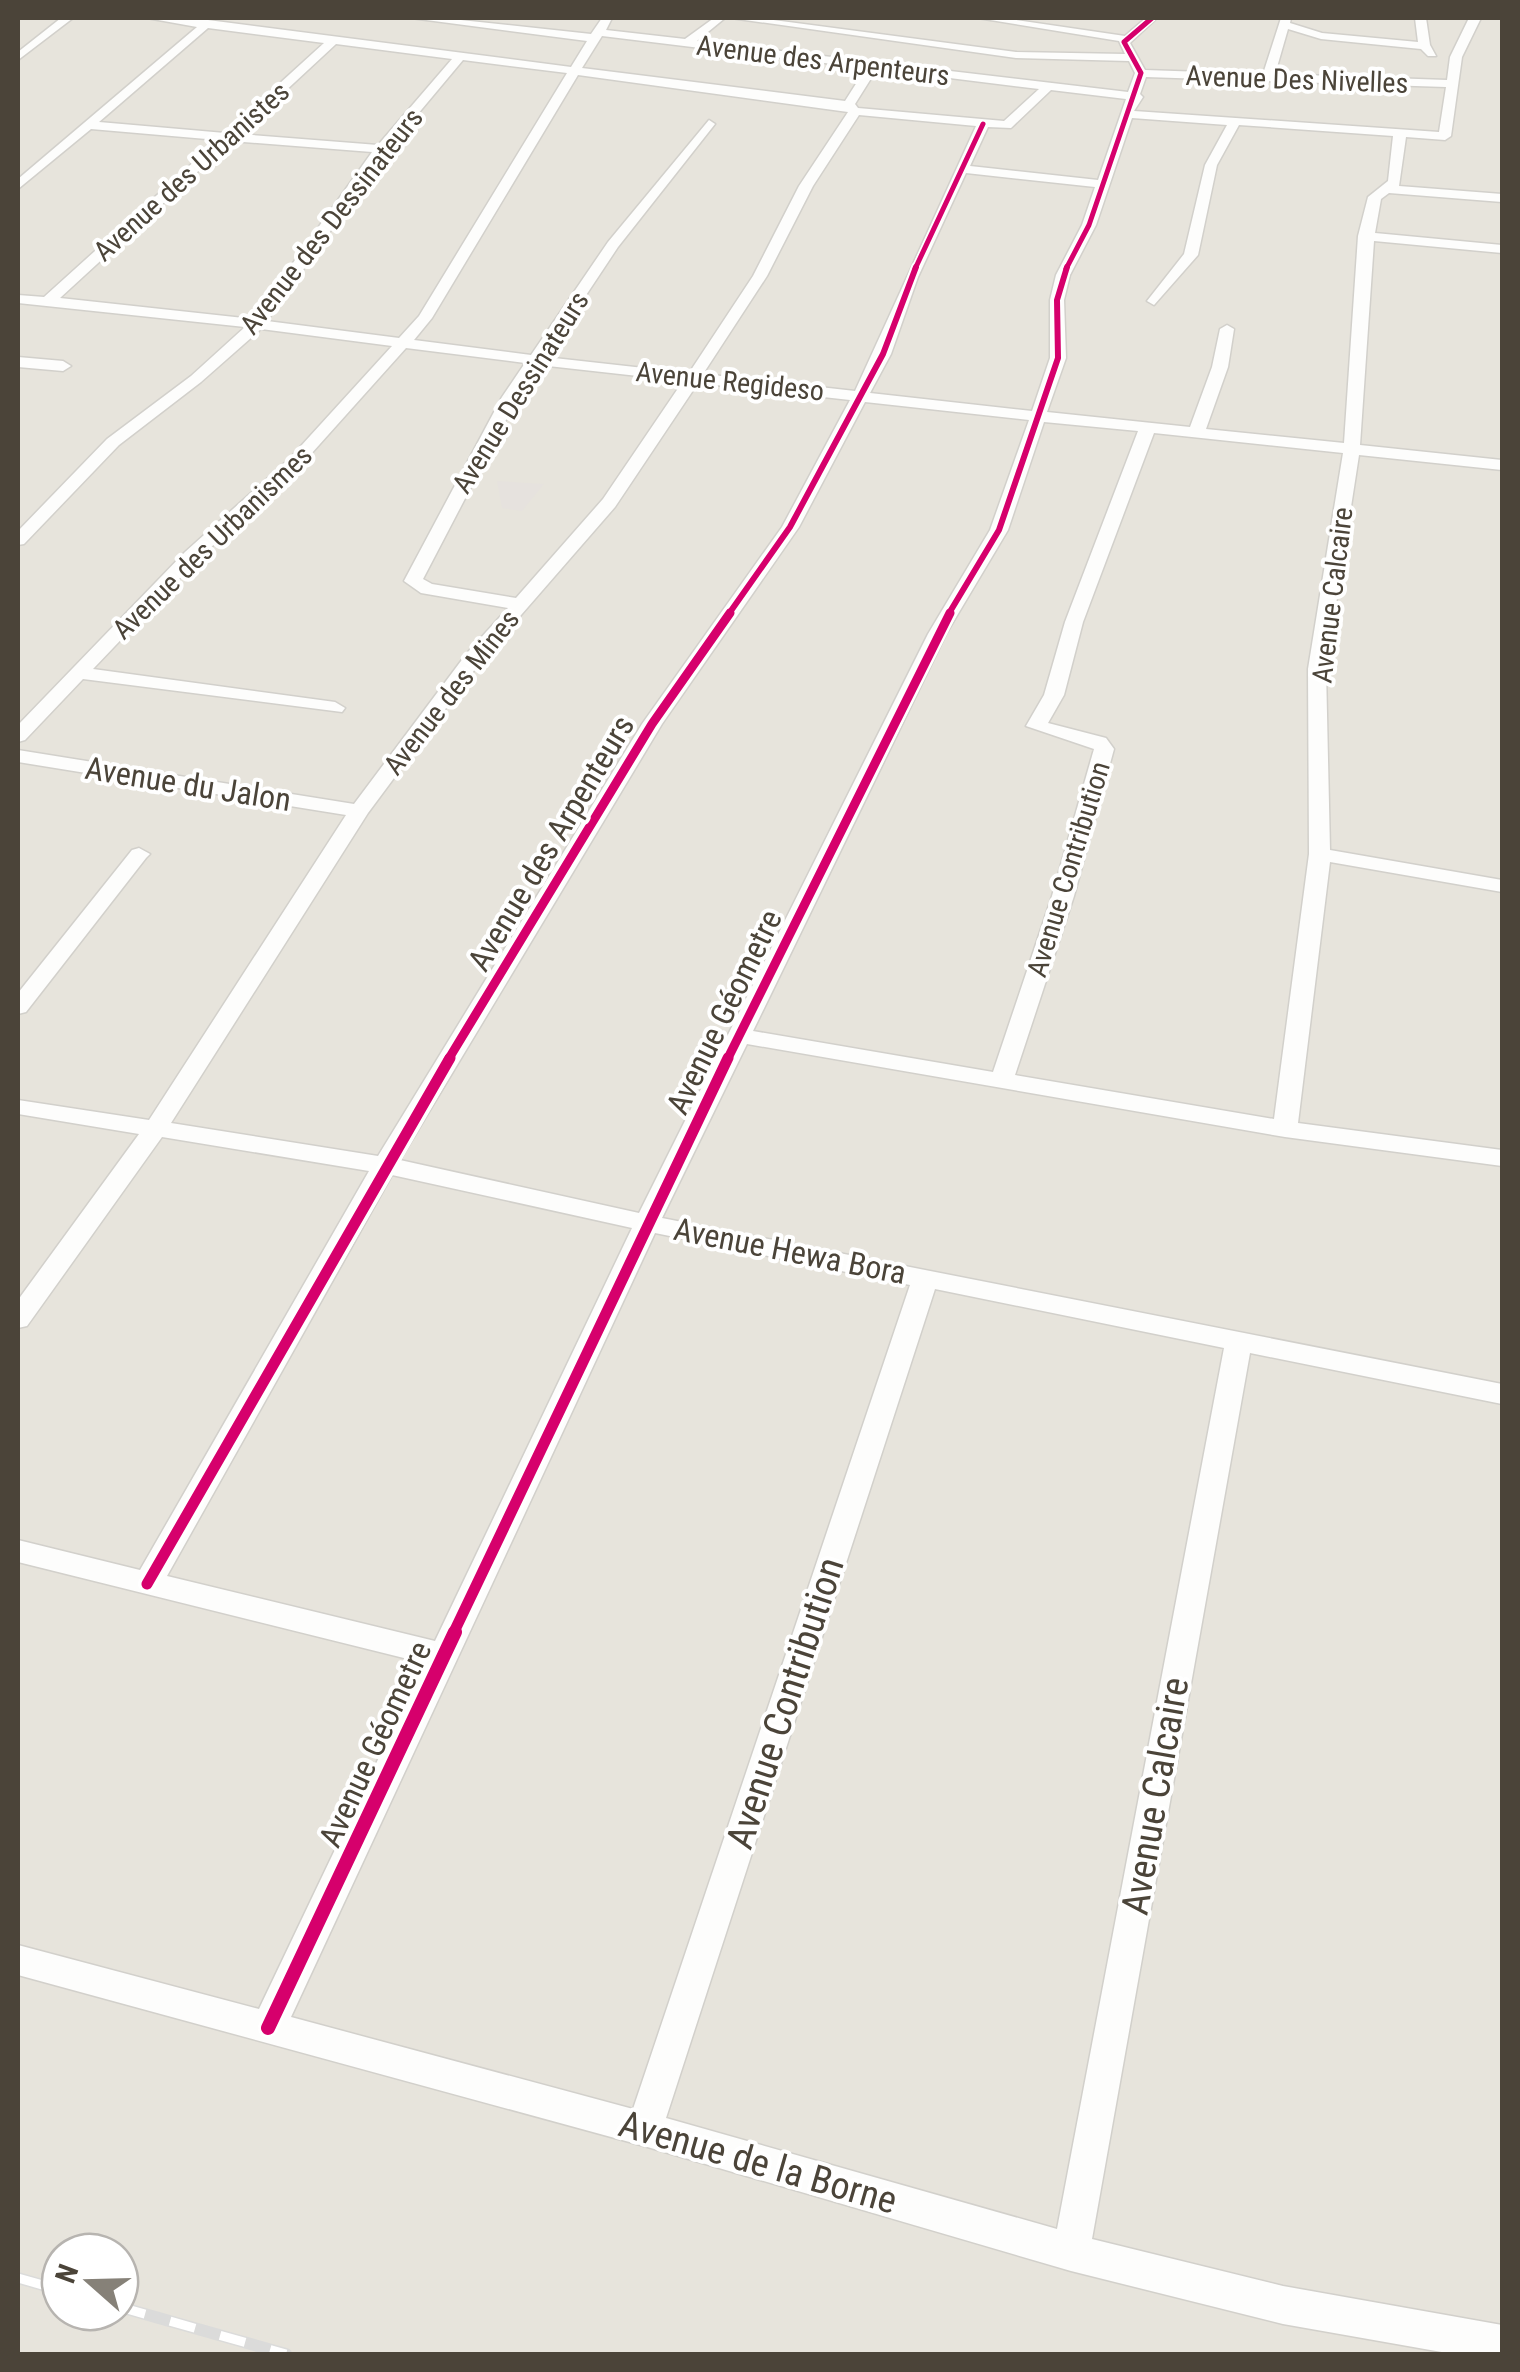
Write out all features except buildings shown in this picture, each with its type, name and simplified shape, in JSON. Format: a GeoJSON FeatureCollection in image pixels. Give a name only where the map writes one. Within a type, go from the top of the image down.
{"type":"FeatureCollection","features":[{"type":"Feature","properties":{"kind":"street"},"geometry":{"type":"LineString","coordinates":[[18,57],[68,18]]}},
{"type":"Feature","properties":{"kind":"street"},"geometry":{"type":"LineString","coordinates":[[152,18],[983,124]]}},
{"type":"Feature","properties":{"kind":"street","name":"Avenue des Arpenteurs"},"geometry":{"type":"LineString","coordinates":[[417,18],[484,21],[687,43],[1047,88],[1132,77]]}},
{"type":"Feature","properties":{"kind":"street"},"geometry":{"type":"LineString","coordinates":[[404,344],[425,318],[607,18]]}},
{"type":"Feature","properties":{"kind":"street"},"geometry":{"type":"LineString","coordinates":[[687,43],[720,18]]}},
{"type":"Feature","properties":{"kind":"street"},"geometry":{"type":"LineString","coordinates":[[737,18],[1016,54],[1132,77]]}},
{"type":"Feature","properties":{"kind":"street"},"geometry":{"type":"LineString","coordinates":[[984,18],[1235,122],[1446,136],[1456,57],[1475,18]]}},
{"type":"Feature","properties":{"kind":"street","name":"Avenue Géometre"},"geometry":{"type":"LineString","coordinates":[[268,2028],[646,1223],[742,1036],[937,634],[999,530],[1060,348],[1060,287],[1089,225],[1152,18]]}},
{"type":"Feature","properties":{"kind":"street"},"geometry":{"type":"LineString","coordinates":[[1421,18],[1424,46],[1431,54],[1456,57]]}},
{"type":"Feature","properties":{"kind":"street"},"geometry":{"type":"LineString","coordinates":[[1268,78],[1284,21],[1321,36],[1424,46]]}},
{"type":"Feature","properties":{"kind":"street"},"geometry":{"type":"LineString","coordinates":[[18,185],[208,24]]}},
{"type":"Feature","properties":{"kind":"street"},"geometry":{"type":"LineString","coordinates":[[307,36],[320,26]]}},
{"type":"Feature","properties":{"kind":"street","name":"Avenue des Urbanistes"},"geometry":{"type":"LineString","coordinates":[[48,301],[334,40]]}},
{"type":"Feature","properties":{"kind":"street","name":"Avenue des Dessinateurs"},"geometry":{"type":"LineString","coordinates":[[18,540],[113,442],[196,379],[256,325],[382,149],[461,56]]}},
{"type":"Feature","properties":{"kind":"street","name":"Avenue des Mines"},"geometry":{"type":"LineString","coordinates":[[18,1319],[153,1132],[359,811],[518,604],[609,502],[696,377],[760,276],[872,68]]}},
{"type":"Feature","properties":{"kind":"street","name":"Avenue Des Nivelles"},"geometry":{"type":"LineString","coordinates":[[1132,77],[1452,84]]}},
{"type":"Feature","properties":{"kind":"street","name":"Avenue des Arpenteurs"},"geometry":{"type":"LineString","coordinates":[[147,1584],[385,1165],[652,724],[790,527],[861,395],[983,124],[1014,123],[1047,88]]}},
{"type":"Feature","properties":{"kind":"street"},"geometry":{"type":"LineString","coordinates":[[1154,301],[1191,255],[1212,165],[1235,122]]}},
{"type":"Feature","properties":{"kind":"street","name":"Avenue Dessinateurs"},"geometry":{"type":"LineString","coordinates":[[518,604],[427,589],[413,582],[466,474],[534,360],[613,245],[709,124]]}},
{"type":"Feature","properties":{"kind":"street"},"geometry":{"type":"LineString","coordinates":[[85,125],[382,149]]}},
{"type":"Feature","properties":{"kind":"street","name":"Avenue Calcaire"},"geometry":{"type":"LineString","coordinates":[[1285,1128],[1320,854],[1317,669],[1352,446],[1365,236],[1375,197],[1394,183],[1400,134]]}},
{"type":"Feature","properties":{"kind":"street"},"geometry":{"type":"LineString","coordinates":[[963,169],[1101,184]]}},
{"type":"Feature","properties":{"kind":"street"},"geometry":{"type":"LineString","coordinates":[[1390,189],[1502,198]]}},
{"type":"Feature","properties":{"kind":"street"},"geometry":{"type":"LineString","coordinates":[[1365,236],[1502,249]]}},
{"type":"Feature","properties":{"kind":"street","name":"Avenue Regideso"},"geometry":{"type":"LineString","coordinates":[[18,299],[534,360],[1502,465]]}},
{"type":"Feature","properties":{"kind":"street"},"geometry":{"type":"LineString","coordinates":[[1197,430],[1220,367],[1227,329]]}},
{"type":"Feature","properties":{"kind":"street","name":"Avenue des Urbanismes"},"geometry":{"type":"LineString","coordinates":[[18,736],[191,556],[296,461],[404,344]]}},
{"type":"Feature","properties":{"kind":"street"},"geometry":{"type":"LineString","coordinates":[[18,362],[63,366]]}},
{"type":"Feature","properties":{"kind":"street","name":"Avenue Contribution"},"geometry":{"type":"LineString","coordinates":[[1002,1080],[1063,896],[1104,749],[1099,742],[1036,726],[1054,695],[1074,622],[1148,426]]}},
{"type":"Feature","properties":{"kind":"street"},"geometry":{"type":"LineString","coordinates":[[79,673],[335,708]]}},
{"type":"Feature","properties":{"kind":"street","name":"Avenue du Jalon"},"geometry":{"type":"LineString","coordinates":[[18,756],[359,811]]}},
{"type":"Feature","properties":{"kind":"street"},"geometry":{"type":"LineString","coordinates":[[18,1006],[139,854]]}},
{"type":"Feature","properties":{"kind":"street"},"geometry":{"type":"LineString","coordinates":[[1320,854],[1502,886]]}},
{"type":"Feature","properties":{"kind":"street"},"geometry":{"type":"LineString","coordinates":[[742,1036],[1285,1128],[1502,1158]]}},
{"type":"Feature","properties":{"kind":"street","name":"Avenue Hewa Bora"},"geometry":{"type":"LineString","coordinates":[[18,1107],[153,1132],[385,1165],[646,1223],[1502,1394]]}},
{"type":"Feature","properties":{"kind":"street","name":"Avenue Contribution"},"geometry":{"type":"LineString","coordinates":[[644,2129],[926,1276]]}},
{"type":"Feature","properties":{"kind":"street","name":"Avenue Calcaire"},"geometry":{"type":"LineString","coordinates":[[1072,2252],[1240,1340]]}},
{"type":"Feature","properties":{"kind":"street"},"geometry":{"type":"LineString","coordinates":[[18,1551],[444,1656]]}},
{"type":"Feature","properties":{"kind":"street","name":"Avenue de la Borne"},"geometry":{"type":"LineString","coordinates":[[18,1960],[644,2129],[1072,2252],[1282,2305],[1502,2344]]}},
{"type":"Feature","properties":{"kind":"shaded area"},"geometry":{"type":"Polygon","coordinates":[[[18,18],[1502,18],[1502,2354],[18,2354],[18,18]]]}},
{"type":"Feature","properties":{"kind":"shaded area"},"geometry":{"type":"Polygon","coordinates":[[[497,481],[544,484],[522,511],[502,508],[497,481]]]}},
{"type":"Feature","properties":{"kind":"railway"},"geometry":{"type":"LineString","coordinates":[[18,2278],[40,2284]]}},
{"type":"Feature","properties":{"kind":"railway"},"geometry":{"type":"LineString","coordinates":[[140,2313],[286,2354]]}},
{"type":"Feature","properties":{"kind":"cycle path"},"geometry":{"type":"LineString","coordinates":[[268,2028],[647,1223],[937,634],[999,530],[1058,358],[1057,300],[1063,275],[1089,225],[1141,73],[1124,42],[1152,18]]}},
{"type":"Feature","properties":{"kind":"cycle path"},"geometry":{"type":"LineString","coordinates":[[147,1584],[385,1165],[652,724],[790,527],[883,354],[911,277],[983,124]]}}]}
